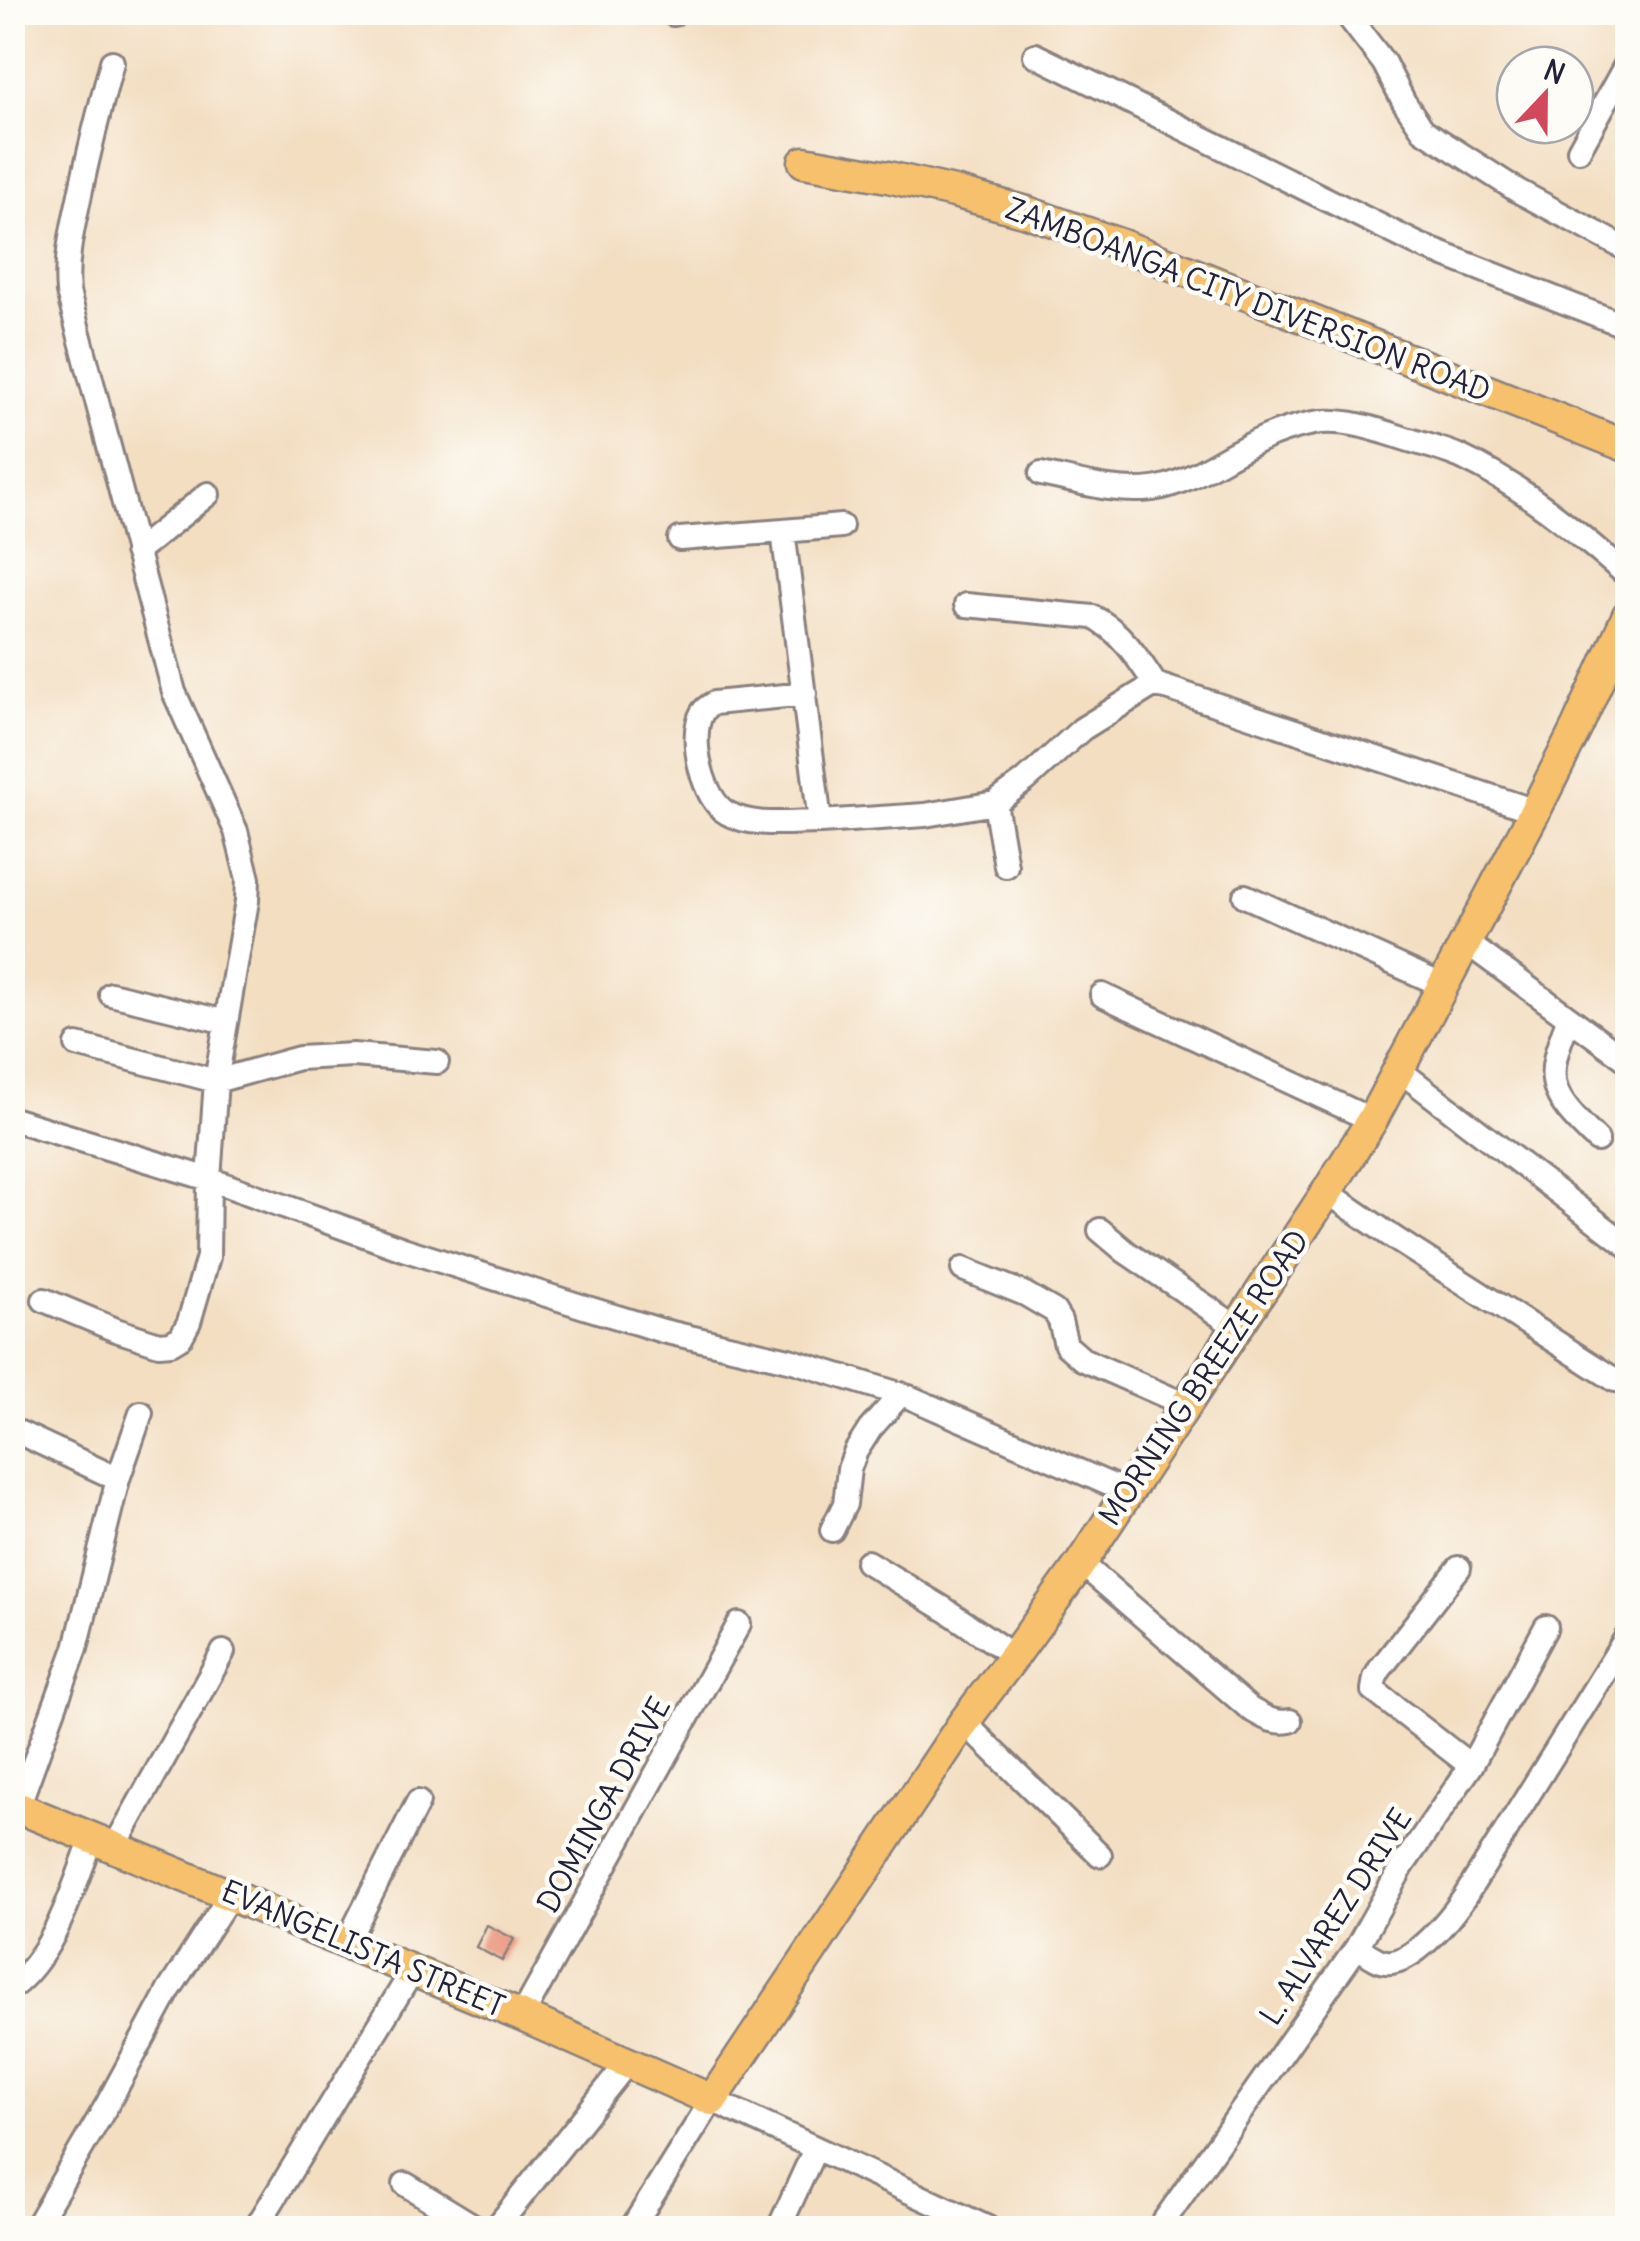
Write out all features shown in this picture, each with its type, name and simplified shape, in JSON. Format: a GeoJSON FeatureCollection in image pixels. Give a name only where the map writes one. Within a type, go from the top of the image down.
{"type":"FeatureCollection","features":[{"type":"Feature","properties":{"kind":"main road","name":"ZAMBOANGA CITY DIVERSION ROAD"},"geometry":{"type":"LineString","coordinates":[[804,162],[954,192],[1122,245],[1628,448]]}},
{"type":"Feature","properties":{"kind":"main road","name":"MORNING BREEZE ROAD"},"geometry":{"type":"LineString","coordinates":[[712,2100],[964,1722],[1081,1562],[1328,1192],[1372,1120],[1467,943],[1577,727],[1628,615]]}},
{"type":"Feature","properties":{"kind":"main road","name":"EVANGELISTA STREET"},"geometry":{"type":"LineString","coordinates":[[15,1806],[347,1942],[712,2100]]}},
{"type":"Feature","properties":{"kind":"street"},"geometry":{"type":"LineString","coordinates":[[1344,12],[1384,63],[1423,130],[1518,191],[1628,250]]}},
{"type":"Feature","properties":{"kind":"street"},"geometry":{"type":"LineString","coordinates":[[1035,56],[1419,245],[1628,327]]}},
{"type":"Feature","properties":{"kind":"street"},"geometry":{"type":"LineString","coordinates":[[1579,150],[1628,61]]}},
{"type":"Feature","properties":{"kind":"street"},"geometry":{"type":"LineString","coordinates":[[44,1300],[146,1342],[171,1344],[181,1337],[196,1302],[208,1257],[216,1081],[247,902],[246,864],[236,831],[174,692],[68,292],[68,252],[112,62]]}},
{"type":"Feature","properties":{"kind":"street"},"geometry":{"type":"LineString","coordinates":[[1041,474],[1127,490],[1155,488],[1178,482],[1250,444],[1285,431],[1317,422],[1342,422],[1378,429],[1460,457],[1524,494],[1628,576]]}},
{"type":"Feature","properties":{"kind":"street"},"geometry":{"type":"LineString","coordinates":[[136,552],[208,494]]}},
{"type":"Feature","properties":{"kind":"street"},"geometry":{"type":"LineString","coordinates":[[680,538],[842,526]]}},
{"type":"Feature","properties":{"kind":"street"},"geometry":{"type":"LineString","coordinates":[[783,531],[820,822]]}},
{"type":"Feature","properties":{"kind":"street"},"geometry":{"type":"LineString","coordinates":[[966,606],[1093,617],[1124,640],[1155,684],[1535,811]]}},
{"type":"Feature","properties":{"kind":"street"},"geometry":{"type":"LineString","coordinates":[[806,694],[714,703],[703,710],[698,752],[708,792],[726,813],[752,821],[820,822],[925,815],[995,803],[1082,729],[1155,684]]}},
{"type":"Feature","properties":{"kind":"street"},"geometry":{"type":"LineString","coordinates":[[995,803],[1006,866]]}},
{"type":"Feature","properties":{"kind":"street"},"geometry":{"type":"LineString","coordinates":[[1245,896],[1444,986]]}},
{"type":"Feature","properties":{"kind":"street"},"geometry":{"type":"LineString","coordinates":[[1467,943],[1628,1061]]}},
{"type":"Feature","properties":{"kind":"street"},"geometry":{"type":"LineString","coordinates":[[110,994],[226,1022]]}},
{"type":"Feature","properties":{"kind":"street"},"geometry":{"type":"LineString","coordinates":[[1102,995],[1372,1120]]}},
{"type":"Feature","properties":{"kind":"street"},"geometry":{"type":"LineString","coordinates":[[1569,1018],[1554,1058],[1554,1088],[1572,1116],[1596,1140]]}},
{"type":"Feature","properties":{"kind":"street"},"geometry":{"type":"LineString","coordinates":[[78,1045],[216,1081],[299,1058],[354,1055],[437,1062]]}},
{"type":"Feature","properties":{"kind":"street"},"geometry":{"type":"LineString","coordinates":[[1399,1070],[1628,1246]]}},
{"type":"Feature","properties":{"kind":"street"},"geometry":{"type":"LineString","coordinates":[[12,1118],[209,1179],[403,1249],[614,1316],[794,1360],[902,1394],[1127,1492]]}},
{"type":"Feature","properties":{"kind":"street"},"geometry":{"type":"LineString","coordinates":[[1328,1192],[1614,1380]]}},
{"type":"Feature","properties":{"kind":"street"},"geometry":{"type":"LineString","coordinates":[[1100,1230],[1238,1328]]}},
{"type":"Feature","properties":{"kind":"street"},"geometry":{"type":"LineString","coordinates":[[964,1269],[1026,1294],[1054,1311],[1066,1345],[1082,1359],[1186,1405]]}},
{"type":"Feature","properties":{"kind":"street"},"geometry":{"type":"LineString","coordinates":[[832,1530],[845,1504],[848,1469],[856,1451],[902,1394]]}},
{"type":"Feature","properties":{"kind":"street"},"geometry":{"type":"LineString","coordinates":[[15,1806],[76,1648],[118,1480],[141,1414]]}},
{"type":"Feature","properties":{"kind":"street"},"geometry":{"type":"LineString","coordinates":[[20,1433],[118,1480]]}},
{"type":"Feature","properties":{"kind":"street"},"geometry":{"type":"LineString","coordinates":[[867,1562],[1014,1656]]}},
{"type":"Feature","properties":{"kind":"street"},"geometry":{"type":"LineString","coordinates":[[1081,1562],[1250,1709],[1276,1723],[1290,1721]]}},
{"type":"Feature","properties":{"kind":"street"},"geometry":{"type":"LineString","coordinates":[[1459,1568],[1380,1669],[1372,1686],[1472,1766]]}},
{"type":"Feature","properties":{"kind":"street","name":"DOMINGA DRIVE"},"geometry":{"type":"LineString","coordinates":[[522,2016],[739,1624]]}},
{"type":"Feature","properties":{"kind":"street","name":"L. ALVAREZ DRIVE"},"geometry":{"type":"LineString","coordinates":[[1160,2228],[1357,1947],[1403,1865],[1472,1766],[1546,1628]]}},
{"type":"Feature","properties":{"kind":"street"},"geometry":{"type":"LineString","coordinates":[[1357,1947],[1379,1960],[1394,1962],[1440,1929],[1464,1898],[1628,1635]]}},
{"type":"Feature","properties":{"kind":"street"},"geometry":{"type":"LineString","coordinates":[[12,1986],[38,1961],[104,1841],[223,1652]]}},
{"type":"Feature","properties":{"kind":"street"},"geometry":{"type":"LineString","coordinates":[[964,1722],[1100,1855]]}},
{"type":"Feature","properties":{"kind":"street"},"geometry":{"type":"LineString","coordinates":[[347,1942],[418,1802]]}},
{"type":"Feature","properties":{"kind":"street"},"geometry":{"type":"LineString","coordinates":[[35,2228],[169,1990],[231,1894]]}},
{"type":"Feature","properties":{"kind":"street"},"geometry":{"type":"LineString","coordinates":[[256,2228],[412,1970]]}},
{"type":"Feature","properties":{"kind":"street"},"geometry":{"type":"LineString","coordinates":[[496,2228],[628,2062]]}},
{"type":"Feature","properties":{"kind":"street"},"geometry":{"type":"LineString","coordinates":[[632,2228],[712,2100],[988,2228]]}},
{"type":"Feature","properties":{"kind":"street"},"geometry":{"type":"LineString","coordinates":[[780,2228],[815,2148]]}},
{"type":"Feature","properties":{"kind":"street"},"geometry":{"type":"LineString","coordinates":[[405,2184],[477,2228]]}},
{"type":"Feature","properties":{"kind":"building"},"geometry":{"type":"Polygon","coordinates":[[[487,1925],[514,1939],[502,1961],[476,1947],[487,1925]]]}}]}
